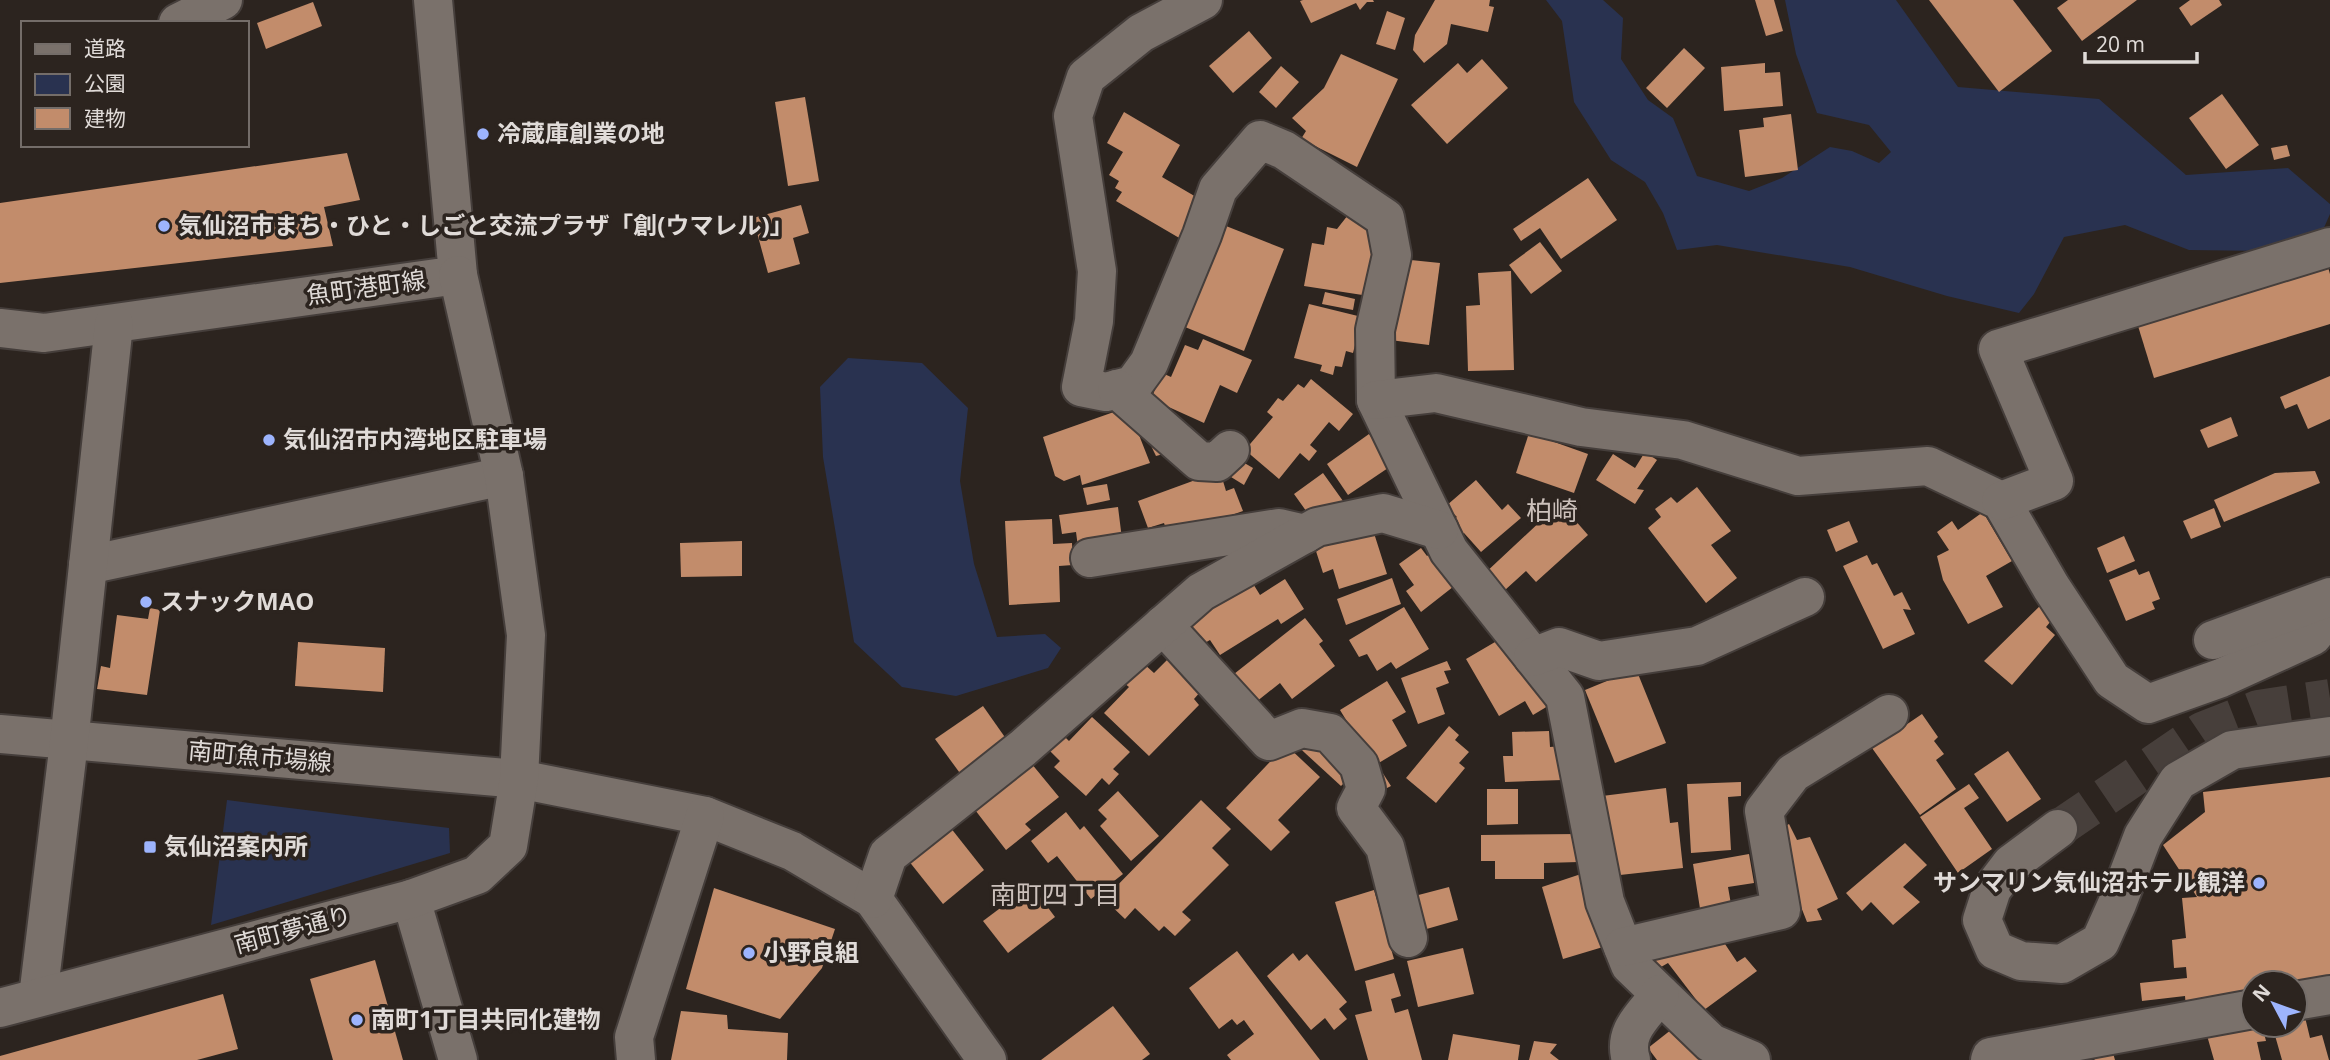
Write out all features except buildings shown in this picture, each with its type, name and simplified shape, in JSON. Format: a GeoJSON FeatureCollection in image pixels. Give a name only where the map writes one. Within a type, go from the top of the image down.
{"type":"FeatureCollection","features":[{"type":"Feature","properties":{"kind":"street"},"geometry":{"type":"LineString","coordinates":[[182,21],[223,0]]}},
{"type":"Feature","properties":{"kind":"street","name":"魚町港町線"},"geometry":{"type":"LineString","coordinates":[[0,328],[44,333],[458,275],[433,0]]}},
{"type":"Feature","properties":{"kind":"street"},"geometry":{"type":"LineString","coordinates":[[1203,0],[1142,33],[1086,77],[1073,116],[1097,271],[1094,321],[1081,387],[1106,392],[1133,385],[1149,363],[1218,189],[1259,140],[1284,150],[1385,218],[1392,255],[1375,330],[1376,400],[1449,551],[1565,697],[1605,902],[1630,965],[1711,1043],[1751,1060]]}},
{"type":"Feature","properties":{"kind":"street"},"geometry":{"type":"LineString","coordinates":[[2001,501],[2054,481],[1998,349],[2330,247]]}},
{"type":"Feature","properties":{"kind":"street","name":"南町夢通り"},"geometry":{"type":"LineString","coordinates":[[0,1008],[411,900],[477,875],[508,846],[519,779],[526,635],[504,476],[458,275]]}},
{"type":"Feature","properties":{"kind":"street"},"geometry":{"type":"LineString","coordinates":[[38,997],[114,324]]}},
{"type":"Feature","properties":{"kind":"street"},"geometry":{"type":"LineString","coordinates":[[1117,389],[1199,461],[1217,462],[1230,450]]}},
{"type":"Feature","properties":{"kind":"street"},"geometry":{"type":"LineString","coordinates":[[1376,400],[1436,393],[1581,427],[1684,440],[1798,476],[1928,466],[2001,501],[2051,587],[2112,680],[2148,704],[2221,678],[2313,636],[2330,609]]}},
{"type":"Feature","properties":{"kind":"street"},"geometry":{"type":"LineString","coordinates":[[88,565],[504,476]]}},
{"type":"Feature","properties":{"kind":"street"},"geometry":{"type":"LineString","coordinates":[[988,1060],[873,899],[888,855],[1023,748],[1201,592],[1317,527],[1383,513],[1439,530]]}},
{"type":"Feature","properties":{"kind":"street"},"geometry":{"type":"LineString","coordinates":[[1090,558],[1279,528],[1305,534]]}},
{"type":"Feature","properties":{"kind":"street"},"geometry":{"type":"LineString","coordinates":[[1533,657],[1559,647],[1600,661],[1697,646],[1805,597]]}},
{"type":"Feature","properties":{"kind":"street"},"geometry":{"type":"LineString","coordinates":[[2213,640],[2330,597]]}},
{"type":"Feature","properties":{"kind":"street"},"geometry":{"type":"LineString","coordinates":[[1163,625],[1269,741],[1302,728],[1330,733],[1359,765],[1366,789],[1356,808],[1385,847],[1408,938]]}},
{"type":"Feature","properties":{"kind":"street"},"geometry":{"type":"LineString","coordinates":[[1623,947],[1781,910],[1764,811],[1793,774],[1889,714]]}},
{"type":"Feature","properties":{"kind":"street","name":"南町魚市場線"},"geometry":{"type":"LineString","coordinates":[[0,734],[519,779],[705,816],[792,851],[873,899]]}},
{"type":"Feature","properties":{"kind":"street"},"geometry":{"type":"LineString","coordinates":[[2058,830],[2011,864],[1993,889],[1983,920],[1995,950],[2021,961],[2062,964],[2100,942],[2118,904],[2143,836],[2178,781],[2232,750],[2330,736]]}},
{"type":"Feature","properties":{"kind":"street"},"geometry":{"type":"LineString","coordinates":[[636,1060],[634,1037],[705,816]]}},
{"type":"Feature","properties":{"kind":"street"},"geometry":{"type":"LineString","coordinates":[[411,900],[458,1060]]}},
{"type":"Feature","properties":{"kind":"street"},"geometry":{"type":"LineString","coordinates":[[1632,1060],[1627,1046],[1633,1027],[1660,994]]}},
{"type":"Feature","properties":{"kind":"street"},"geometry":{"type":"LineString","coordinates":[[2309,999],[2330,995]]}},
{"type":"Feature","properties":{"kind":"street"},"geometry":{"type":"LineString","coordinates":[[1990,1060],[2239,1012]]}},
{"type":"Feature","properties":{"kind":"green space"},"geometry":{"type":"Polygon","coordinates":[[[1546,0],[1603,0],[1623,18],[1621,59],[1648,100],[1673,118],[1697,176],[1749,191],[1782,178],[1830,147],[1852,151],[1879,163],[1891,152],[1869,125],[1817,113],[1796,54],[1785,0],[1896,0],[1958,87],[2099,99],[2186,175],[2288,168],[2330,204],[2330,214],[2323,230],[2266,251],[2189,250],[2125,225],[2064,237],[2034,294],[2019,313],[1947,296],[1850,267],[1717,245],[1677,250],[1663,213],[1645,182],[1611,160],[1574,102],[1562,21],[1546,0]]]}},
{"type":"Feature","properties":{"kind":"green space"},"geometry":{"type":"Polygon","coordinates":[[[848,358],[922,363],[968,408],[960,481],[974,564],[997,637],[1045,634],[1061,648],[1048,668],[956,696],[902,687],[854,642],[823,457],[820,387],[848,358]]]}},
{"type":"Feature","properties":{"kind":"green space"},"geometry":{"type":"Polygon","coordinates":[[[227,800],[449,828],[450,853],[211,925],[227,800]]]}},
{"type":"Feature","properties":{"kind":"tunnel"},"geometry":{"type":"LineString","coordinates":[[2058,829],[2202,731],[2258,709],[2330,698]]}},
{"type":"Feature","properties":{"kind":"place","name":"冷蔵庫創業の地"},"geometry":{"type":"Point","coordinates":[483,134]}},
{"type":"Feature","properties":{"kind":"place","name":"気仙沼市まち・ひと・しごと交流プラザ「創(ウマレル)」"},"geometry":{"type":"Point","coordinates":[164,226]}},
{"type":"Feature","properties":{"kind":"place","name":"気仙沼市内湾地区駐車場"},"geometry":{"type":"Point","coordinates":[269,440]}},
{"type":"Feature","properties":{"kind":"place","name":"スナックMAO"},"geometry":{"type":"Point","coordinates":[146,602]}},
{"type":"Feature","properties":{"kind":"place","name":"気仙沼案内所"},"geometry":{"type":"Point","coordinates":[150,847]}},
{"type":"Feature","properties":{"kind":"place","name":"サンマリン気仙沼ホテル観洋"},"geometry":{"type":"Point","coordinates":[2259,883]}},
{"type":"Feature","properties":{"kind":"place","name":"小野良組"},"geometry":{"type":"Point","coordinates":[749,953]}},
{"type":"Feature","properties":{"kind":"place","name":"南町1丁目共同化建物"},"geometry":{"type":"Point","coordinates":[357,1020]}},
{"type":"Feature","properties":{"kind":"district","name":"柏崎"},"geometry":{"type":"Point","coordinates":[1552,511]}},
{"type":"Feature","properties":{"kind":"district","name":"南町四丁目"},"geometry":{"type":"Point","coordinates":[1055,895]}}]}
